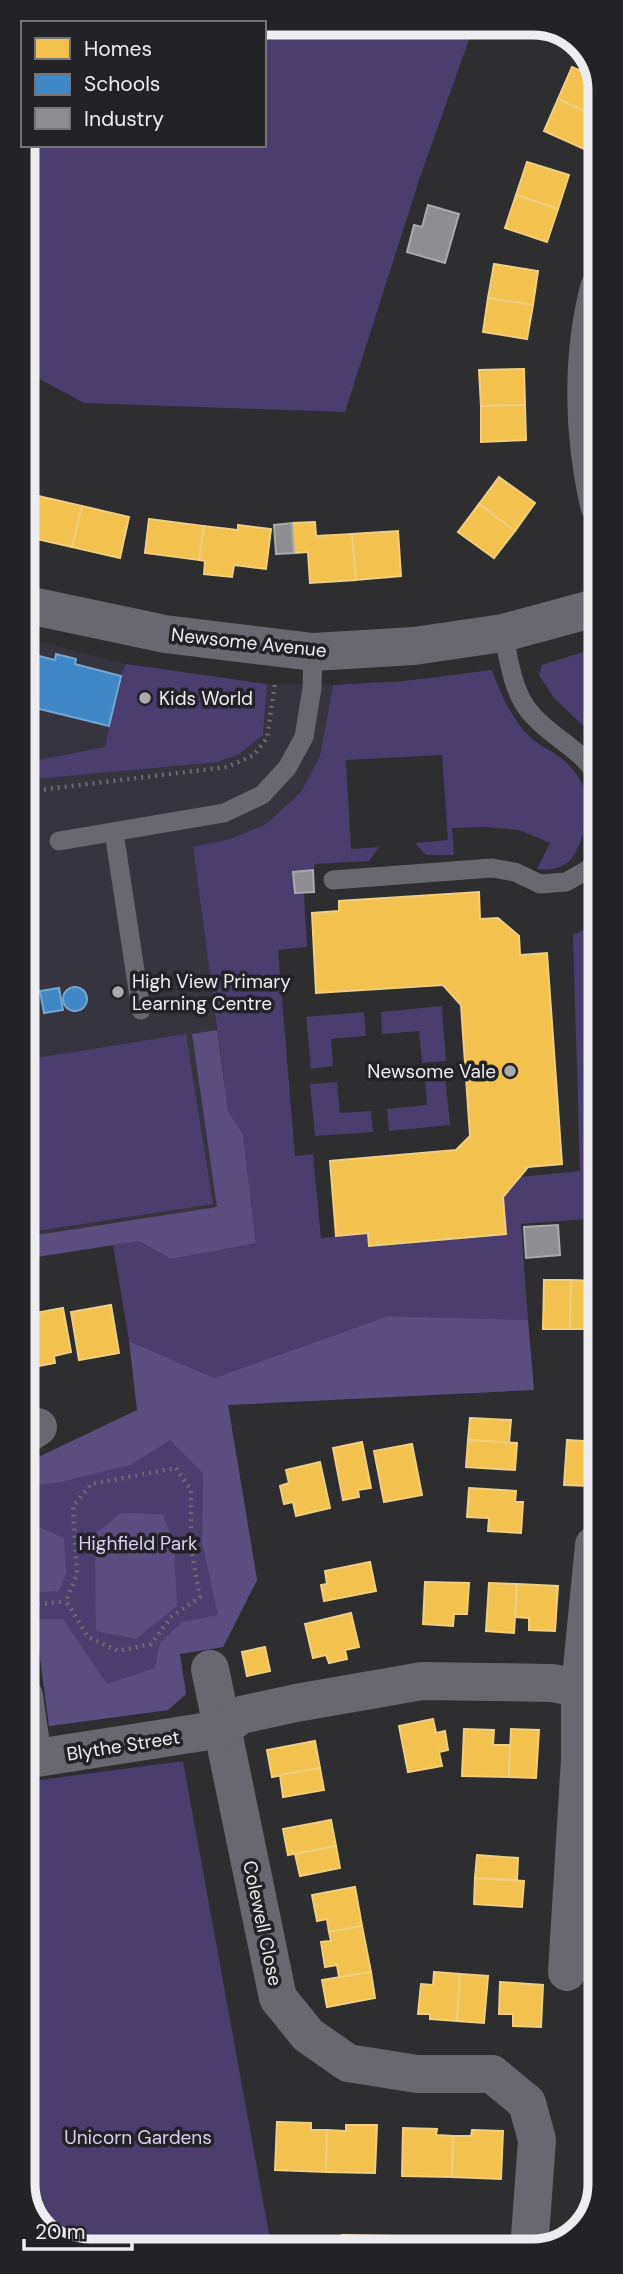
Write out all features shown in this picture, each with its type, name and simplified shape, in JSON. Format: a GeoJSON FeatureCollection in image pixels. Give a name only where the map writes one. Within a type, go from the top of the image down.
{"type":"FeatureCollection","features":[{"type":"Feature","properties":{"kind":"street"},"geometry":{"type":"LineString","coordinates":[[588,362],[588,408]]}},
{"type":"Feature","properties":{"kind":"street","name":"Newsome Avenue"},"geometry":{"type":"LineString","coordinates":[[35,607],[165,634],[297,650],[414,646],[503,633],[588,610]]}},
{"type":"Feature","properties":{"kind":"street"},"geometry":{"type":"LineString","coordinates":[[579,1956],[580,1688],[588,1606]]}},
{"type":"Feature","properties":{"kind":"street","name":"Colewell Close"},"geometry":{"type":"LineString","coordinates":[[210,1669],[278,1998],[309,2035],[348,2063],[417,2074],[492,2074],[527,2103],[537,2140],[530,2239]]}},
{"type":"Feature","properties":{"kind":"street","name":"Blythe Street"},"geometry":{"type":"LineString","coordinates":[[35,1758],[222,1729],[241,1715],[422,1681],[552,1683],[580,1688]]}},
{"type":"Feature","properties":{"kind":"lane"},"geometry":{"type":"LineString","coordinates":[[503,633],[513,680],[528,710],[588,765]]}},
{"type":"Feature","properties":{"kind":"lane"},"geometry":{"type":"LineString","coordinates":[[59,841],[224,813],[262,795],[287,768],[304,737],[312,688],[297,650]]}},
{"type":"Feature","properties":{"kind":"lane"},"geometry":{"type":"LineString","coordinates":[[114,832],[141,1010]]}},
{"type":"Feature","properties":{"kind":"lane"},"geometry":{"type":"LineString","coordinates":[[333,880],[492,868],[515,872],[540,884],[566,882],[588,871]]}},
{"type":"Feature","properties":{"kind":"path"},"geometry":{"type":"LineString","coordinates":[[35,790],[227,766],[254,755],[267,738],[297,650]]}},
{"type":"Feature","properties":{"kind":"path"},"geometry":{"type":"LineString","coordinates":[[176,1468],[191,1490],[191,1548],[200,1597],[172,1617],[151,1644],[118,1651],[88,1637],[66,1601],[77,1574],[73,1506],[91,1484],[176,1468]]}},
{"type":"Feature","properties":{"kind":"path"},"geometry":{"type":"LineString","coordinates":[[35,1605],[66,1601]]}},
{"type":"Feature","properties":{"kind":"shaded area","name":"High View Primary Learning Centre"},"geometry":{"type":"Polygon","coordinates":[[[35,640],[126,664],[267,684],[333,685],[320,756],[301,792],[266,824],[230,839],[193,848],[243,1227],[35,1257],[35,640]]]}},
{"type":"Feature","properties":{"kind":"green space"},"geometry":{"type":"Polygon","coordinates":[[[266,35],[471,35],[421,174],[345,412],[84,403],[35,376],[35,147],[266,147],[266,35]]]}},
{"type":"Feature","properties":{"kind":"green space"},"geometry":{"type":"Polygon","coordinates":[[[588,650],[588,730],[554,698],[539,675],[542,665],[588,650]]]}},
{"type":"Feature","properties":{"kind":"green space","name":"Kids World"},"geometry":{"type":"Polygon","coordinates":[[[126,664],[267,684],[263,735],[239,754],[218,762],[35,779],[35,761],[105,747],[126,664]]]}},
{"type":"Feature","properties":{"kind":"green space"},"geometry":{"type":"Polygon","coordinates":[[[492,670],[506,703],[525,732],[565,761],[580,780],[587,800],[586,822],[576,852],[568,862],[557,868],[537,869],[550,843],[519,830],[452,828],[454,855],[426,855],[415,843],[448,840],[442,755],[346,760],[351,849],[379,847],[369,861],[315,864],[313,870],[293,872],[295,893],[304,893],[307,947],[278,950],[295,1156],[313,1154],[321,1238],[368,1233],[506,1234],[503,1197],[519,1177],[580,1171],[573,935],[588,928],[588,1219],[521,1224],[528,1320],[388,1316],[214,1378],[129,1341],[113,1245],[139,1241],[171,1259],[256,1242],[243,1134],[228,1111],[193,847],[230,839],[266,824],[301,792],[320,756],[333,685],[405,681],[492,670]]]}},
{"type":"Feature","properties":{"kind":"green space"},"geometry":{"type":"Polygon","coordinates":[[[442,1006],[446,1061],[422,1063],[419,1031],[382,1034],[381,1012],[442,1006]]]}},
{"type":"Feature","properties":{"kind":"green space"},"geometry":{"type":"Polygon","coordinates":[[[364,1012],[366,1036],[331,1039],[333,1066],[311,1069],[306,1017],[364,1012]]]}},
{"type":"Feature","properties":{"kind":"green space"},"geometry":{"type":"Polygon","coordinates":[[[217,1030],[228,1111],[243,1134],[256,1243],[171,1259],[139,1241],[35,1257],[35,1235],[217,1207],[192,1034],[217,1030]]]}},
{"type":"Feature","properties":{"kind":"green space"},"geometry":{"type":"Polygon","coordinates":[[[186,1034],[213,1204],[35,1231],[35,1058],[186,1034]]]}},
{"type":"Feature","properties":{"kind":"green space"},"geometry":{"type":"Polygon","coordinates":[[[445,1076],[450,1125],[389,1131],[387,1109],[427,1105],[425,1078],[445,1076]]]}},
{"type":"Feature","properties":{"kind":"green space"},"geometry":{"type":"Polygon","coordinates":[[[337,1082],[340,1113],[371,1111],[373,1132],[315,1136],[310,1084],[337,1082]]]}},
{"type":"Feature","properties":{"kind":"green space"},"geometry":{"type":"Polygon","coordinates":[[[388,1316],[528,1320],[534,1390],[228,1405],[257,1580],[223,1647],[180,1654],[186,1694],[168,1710],[49,1726],[35,1619],[63,1619],[107,1684],[155,1668],[160,1643],[182,1622],[218,1615],[202,1542],[203,1473],[170,1440],[130,1465],[37,1485],[39,1527],[64,1538],[66,1573],[59,1591],[35,1593],[35,1459],[137,1410],[129,1341],[214,1378],[388,1316]]]}},
{"type":"Feature","properties":{"kind":"green space","name":"Highfield Park"},"geometry":{"type":"Polygon","coordinates":[[[228,1405],[257,1580],[223,1647],[180,1654],[186,1694],[168,1710],[49,1726],[35,1617],[35,1460],[228,1405]]]}},
{"type":"Feature","properties":{"kind":"green space"},"geometry":{"type":"Polygon","coordinates":[[[121,1513],[163,1514],[174,1545],[177,1606],[136,1639],[96,1631],[95,1534],[121,1513]]]}},
{"type":"Feature","properties":{"kind":"green space","name":"Unicorn Gardens"},"geometry":{"type":"Polygon","coordinates":[[[183,1761],[270,2239],[87,2239],[63,2232],[42,2211],[35,2184],[35,1781],[183,1761]]]}},
{"type":"Feature","properties":{"kind":"building: Homes"},"geometry":{"type":"Polygon","coordinates":[[[572,67],[585,73],[588,112],[558,99],[572,67]]]}},
{"type":"Feature","properties":{"kind":"building: Homes"},"geometry":{"type":"Polygon","coordinates":[[[558,99],[588,112],[588,140],[584,149],[544,131],[558,99]]]}},
{"type":"Feature","properties":{"kind":"building: Homes"},"geometry":{"type":"Polygon","coordinates":[[[527,162],[569,175],[558,209],[516,195],[527,162]]]}},
{"type":"Feature","properties":{"kind":"building: Homes"},"geometry":{"type":"Polygon","coordinates":[[[516,195],[558,209],[547,242],[505,228],[516,195]]]}},
{"type":"Feature","properties":{"kind":"building: Homes"},"geometry":{"type":"Polygon","coordinates":[[[494,264],[538,271],[533,305],[488,298],[494,264]]]}},
{"type":"Feature","properties":{"kind":"building: Homes"},"geometry":{"type":"Polygon","coordinates":[[[488,298],[533,305],[527,339],[483,332],[488,298]]]}},
{"type":"Feature","properties":{"kind":"building: Homes"},"geometry":{"type":"Polygon","coordinates":[[[524,369],[525,405],[481,406],[479,370],[524,369]]]}},
{"type":"Feature","properties":{"kind":"building: Homes"},"geometry":{"type":"Polygon","coordinates":[[[525,405],[526,440],[481,442],[481,406],[525,405]]]}},
{"type":"Feature","properties":{"kind":"building: Homes"},"geometry":{"type":"Polygon","coordinates":[[[499,477],[535,503],[515,531],[479,504],[499,477]]]}},
{"type":"Feature","properties":{"kind":"building: Homes"},"geometry":{"type":"Polygon","coordinates":[[[35,495],[82,506],[72,547],[35,539],[35,495]]]}},
{"type":"Feature","properties":{"kind":"building: Homes"},"geometry":{"type":"Polygon","coordinates":[[[479,504],[515,531],[494,558],[458,532],[479,504]]]}},
{"type":"Feature","properties":{"kind":"building: Homes"},"geometry":{"type":"Polygon","coordinates":[[[82,506],[129,517],[120,558],[72,547],[82,506]]]}},
{"type":"Feature","properties":{"kind":"building: Homes"},"geometry":{"type":"Polygon","coordinates":[[[149,519],[204,526],[199,560],[145,553],[149,519]]]}},
{"type":"Feature","properties":{"kind":"building: Homes"},"geometry":{"type":"Polygon","coordinates":[[[315,522],[316,536],[352,534],[356,580],[310,583],[308,552],[294,553],[292,523],[315,522]]]}},
{"type":"Feature","properties":{"kind":"building: Homes"},"geometry":{"type":"Polygon","coordinates":[[[238,525],[271,529],[266,569],[234,565],[232,577],[204,574],[205,561],[199,560],[204,526],[238,530],[238,525]]]}},
{"type":"Feature","properties":{"kind":"building: Homes"},"geometry":{"type":"Polygon","coordinates":[[[398,531],[401,576],[356,580],[352,534],[398,531]]]}},
{"type":"Feature","properties":{"kind":"building: Homes","name":"Newsome Vale"},"geometry":{"type":"Polygon","coordinates":[[[479,892],[480,919],[498,918],[519,936],[520,955],[547,953],[562,1164],[528,1167],[503,1197],[506,1234],[369,1246],[368,1233],[336,1236],[330,1161],[456,1150],[470,1136],[461,1005],[443,985],[316,993],[312,913],[339,911],[339,901],[479,892]]]}},
{"type":"Feature","properties":{"kind":"building: Homes"},"geometry":{"type":"Polygon","coordinates":[[[544,1280],[571,1280],[570,1329],[543,1329],[544,1280]]]}},
{"type":"Feature","properties":{"kind":"building: Homes"},"geometry":{"type":"Polygon","coordinates":[[[571,1280],[588,1281],[588,1329],[570,1329],[571,1280]]]}},
{"type":"Feature","properties":{"kind":"building: Homes"},"geometry":{"type":"Polygon","coordinates":[[[111,1305],[119,1353],[79,1360],[71,1312],[111,1305]]]}},
{"type":"Feature","properties":{"kind":"building: Homes"},"geometry":{"type":"Polygon","coordinates":[[[63,1308],[71,1352],[54,1356],[55,1363],[35,1367],[35,1313],[63,1308]]]}},
{"type":"Feature","properties":{"kind":"building: Homes"},"geometry":{"type":"Polygon","coordinates":[[[470,1418],[511,1420],[509,1443],[468,1440],[470,1418]]]}},
{"type":"Feature","properties":{"kind":"building: Homes"},"geometry":{"type":"Polygon","coordinates":[[[468,1440],[517,1443],[515,1470],[466,1467],[468,1440]]]}},
{"type":"Feature","properties":{"kind":"building: Homes"},"geometry":{"type":"Polygon","coordinates":[[[567,1440],[588,1441],[588,1486],[564,1485],[567,1440]]]}},
{"type":"Feature","properties":{"kind":"building: Homes"},"geometry":{"type":"Polygon","coordinates":[[[362,1442],[371,1488],[358,1490],[359,1497],[343,1500],[333,1448],[362,1442]]]}},
{"type":"Feature","properties":{"kind":"building: Homes"},"geometry":{"type":"Polygon","coordinates":[[[412,1444],[422,1495],[384,1502],[374,1451],[412,1444]]]}},
{"type":"Feature","properties":{"kind":"building: Homes"},"geometry":{"type":"Polygon","coordinates":[[[320,1462],[330,1508],[296,1516],[293,1502],[284,1504],[280,1486],[289,1483],[286,1470],[320,1462]]]}},
{"type":"Feature","properties":{"kind":"building: Homes"},"geometry":{"type":"Polygon","coordinates":[[[469,1488],[516,1491],[515,1502],[523,1502],[521,1533],[488,1531],[489,1518],[467,1517],[469,1488]]]}},
{"type":"Feature","properties":{"kind":"building: Homes"},"geometry":{"type":"Polygon","coordinates":[[[370,1562],[376,1591],[324,1601],[321,1585],[327,1584],[325,1571],[370,1562]]]}},
{"type":"Feature","properties":{"kind":"building: Homes"},"geometry":{"type":"Polygon","coordinates":[[[425,1582],[469,1583],[467,1614],[454,1614],[453,1626],[423,1624],[425,1582]]]}},
{"type":"Feature","properties":{"kind":"building: Homes"},"geometry":{"type":"Polygon","coordinates":[[[489,1583],[517,1584],[514,1633],[486,1631],[489,1583]]]}},
{"type":"Feature","properties":{"kind":"building: Homes"},"geometry":{"type":"Polygon","coordinates":[[[517,1584],[558,1586],[555,1631],[529,1630],[529,1618],[515,1617],[517,1584]]]}},
{"type":"Feature","properties":{"kind":"building: Homes"},"geometry":{"type":"Polygon","coordinates":[[[351,1613],[359,1647],[345,1650],[347,1659],[329,1663],[326,1655],[313,1658],[305,1624],[351,1613]]]}},
{"type":"Feature","properties":{"kind":"building: Homes"},"geometry":{"type":"Polygon","coordinates":[[[265,1647],[270,1671],[247,1676],[242,1652],[265,1647]]]}},
{"type":"Feature","properties":{"kind":"building: Homes"},"geometry":{"type":"Polygon","coordinates":[[[433,1719],[436,1733],[445,1731],[448,1750],[439,1752],[442,1766],[408,1772],[399,1726],[433,1719]]]}},
{"type":"Feature","properties":{"kind":"building: Homes"},"geometry":{"type":"Polygon","coordinates":[[[464,1729],[494,1730],[493,1745],[510,1745],[509,1777],[462,1776],[464,1729]]]}},
{"type":"Feature","properties":{"kind":"building: Homes"},"geometry":{"type":"Polygon","coordinates":[[[511,1729],[539,1730],[536,1778],[509,1777],[511,1729]]]}},
{"type":"Feature","properties":{"kind":"building: Homes"},"geometry":{"type":"Polygon","coordinates":[[[315,1741],[320,1768],[272,1777],[267,1750],[315,1741]]]}},
{"type":"Feature","properties":{"kind":"building: Homes"},"geometry":{"type":"Polygon","coordinates":[[[320,1768],[324,1790],[283,1797],[280,1775],[320,1768]]]}},
{"type":"Feature","properties":{"kind":"building: Homes"},"geometry":{"type":"Polygon","coordinates":[[[331,1820],[336,1846],[288,1855],[283,1829],[331,1820]]]}},
{"type":"Feature","properties":{"kind":"building: Homes"},"geometry":{"type":"Polygon","coordinates":[[[336,1846],[340,1868],[300,1876],[295,1854],[336,1846]]]}},
{"type":"Feature","properties":{"kind":"building: Homes"},"geometry":{"type":"Polygon","coordinates":[[[477,1855],[518,1858],[517,1880],[475,1878],[477,1855]]]}},
{"type":"Feature","properties":{"kind":"building: Homes"},"geometry":{"type":"Polygon","coordinates":[[[475,1878],[524,1881],[522,1907],[474,1904],[475,1878]]]}},
{"type":"Feature","properties":{"kind":"building: Homes"},"geometry":{"type":"Polygon","coordinates":[[[355,1887],[362,1926],[329,1932],[327,1919],[317,1921],[312,1895],[355,1887]]]}},
{"type":"Feature","properties":{"kind":"building: Homes"},"geometry":{"type":"Polygon","coordinates":[[[362,1926],[371,1972],[339,1977],[337,1965],[325,1967],[321,1942],[331,1941],[329,1932],[362,1926]]]}},
{"type":"Feature","properties":{"kind":"building: Homes"},"geometry":{"type":"Polygon","coordinates":[[[371,1972],[375,1998],[327,2007],[322,1980],[371,1972]]]}},
{"type":"Feature","properties":{"kind":"building: Homes"},"geometry":{"type":"Polygon","coordinates":[[[434,1972],[460,1974],[457,2021],[430,2019],[430,2014],[418,2014],[421,1984],[433,1985],[434,1972]]]}},
{"type":"Feature","properties":{"kind":"building: Homes"},"geometry":{"type":"Polygon","coordinates":[[[460,1974],[488,1976],[484,2023],[457,2021],[460,1974]]]}},
{"type":"Feature","properties":{"kind":"building: Homes"},"geometry":{"type":"Polygon","coordinates":[[[500,1982],[543,1985],[541,2027],[513,2026],[513,2014],[499,2014],[500,1982]]]}},
{"type":"Feature","properties":{"kind":"building: Homes"},"geometry":{"type":"Polygon","coordinates":[[[588,1987],[588,2036],[585,2036],[588,1987]]]}},
{"type":"Feature","properties":{"kind":"building: Homes"},"geometry":{"type":"Polygon","coordinates":[[[277,2122],[311,2123],[311,2130],[327,2130],[326,2172],[275,2170],[277,2122]]]}},
{"type":"Feature","properties":{"kind":"building: Homes"},"geometry":{"type":"Polygon","coordinates":[[[588,2123],[588,2154],[586,2154],[588,2123]]]}},
{"type":"Feature","properties":{"kind":"building: Homes"},"geometry":{"type":"Polygon","coordinates":[[[346,2125],[377,2125],[375,2173],[326,2172],[327,2130],[346,2131],[346,2125]]]}},
{"type":"Feature","properties":{"kind":"building: Homes"},"geometry":{"type":"Polygon","coordinates":[[[403,2128],[437,2129],[436,2135],[453,2136],[452,2177],[402,2176],[403,2128]]]}},
{"type":"Feature","properties":{"kind":"building: Homes"},"geometry":{"type":"Polygon","coordinates":[[[472,2130],[503,2131],[501,2179],[452,2177],[453,2136],[471,2136],[472,2130]]]}},
{"type":"Feature","properties":{"kind":"building: Homes"},"geometry":{"type":"Polygon","coordinates":[[[342,2235],[390,2236],[390,2239],[342,2239],[342,2235]]]}},
{"type":"Feature","properties":{"kind":"building: Schools"},"geometry":{"type":"Polygon","coordinates":[[[56,654],[76,659],[75,664],[121,676],[109,726],[35,708],[35,655],[55,660],[56,654]]]}},
{"type":"Feature","properties":{"kind":"building: Schools"},"geometry":{"type":"Polygon","coordinates":[[[75,987],[83,991],[87,999],[83,1007],[75,1011],[67,1007],[63,999],[67,991],[75,987]]]}},
{"type":"Feature","properties":{"kind":"building: Schools"},"geometry":{"type":"Polygon","coordinates":[[[59,988],[63,1010],[44,1013],[40,991],[59,988]]]}},
{"type":"Feature","properties":{"kind":"building: Industry"},"geometry":{"type":"Polygon","coordinates":[[[428,205],[459,214],[445,263],[407,252],[414,225],[422,227],[428,205]]]}},
{"type":"Feature","properties":{"kind":"building: Industry"},"geometry":{"type":"Polygon","coordinates":[[[292,523],[294,553],[276,554],[274,525],[292,523]]]}},
{"type":"Feature","properties":{"kind":"building: Industry"},"geometry":{"type":"Polygon","coordinates":[[[313,870],[314,892],[295,893],[293,872],[313,870]]]}},
{"type":"Feature","properties":{"kind":"building: Industry"},"geometry":{"type":"Polygon","coordinates":[[[558,1225],[560,1255],[526,1258],[524,1227],[558,1225]]]}},
{"type":"Feature","properties":{"kind":"place","name":"Kids World"},"geometry":{"type":"Point","coordinates":[145,698]}},
{"type":"Feature","properties":{"kind":"place","name":"High View Primary Learning Centre"},"geometry":{"type":"Point","coordinates":[118,992]}},
{"type":"Feature","properties":{"kind":"place","name":"Newsome Vale"},"geometry":{"type":"Point","coordinates":[510,1071]}}]}
